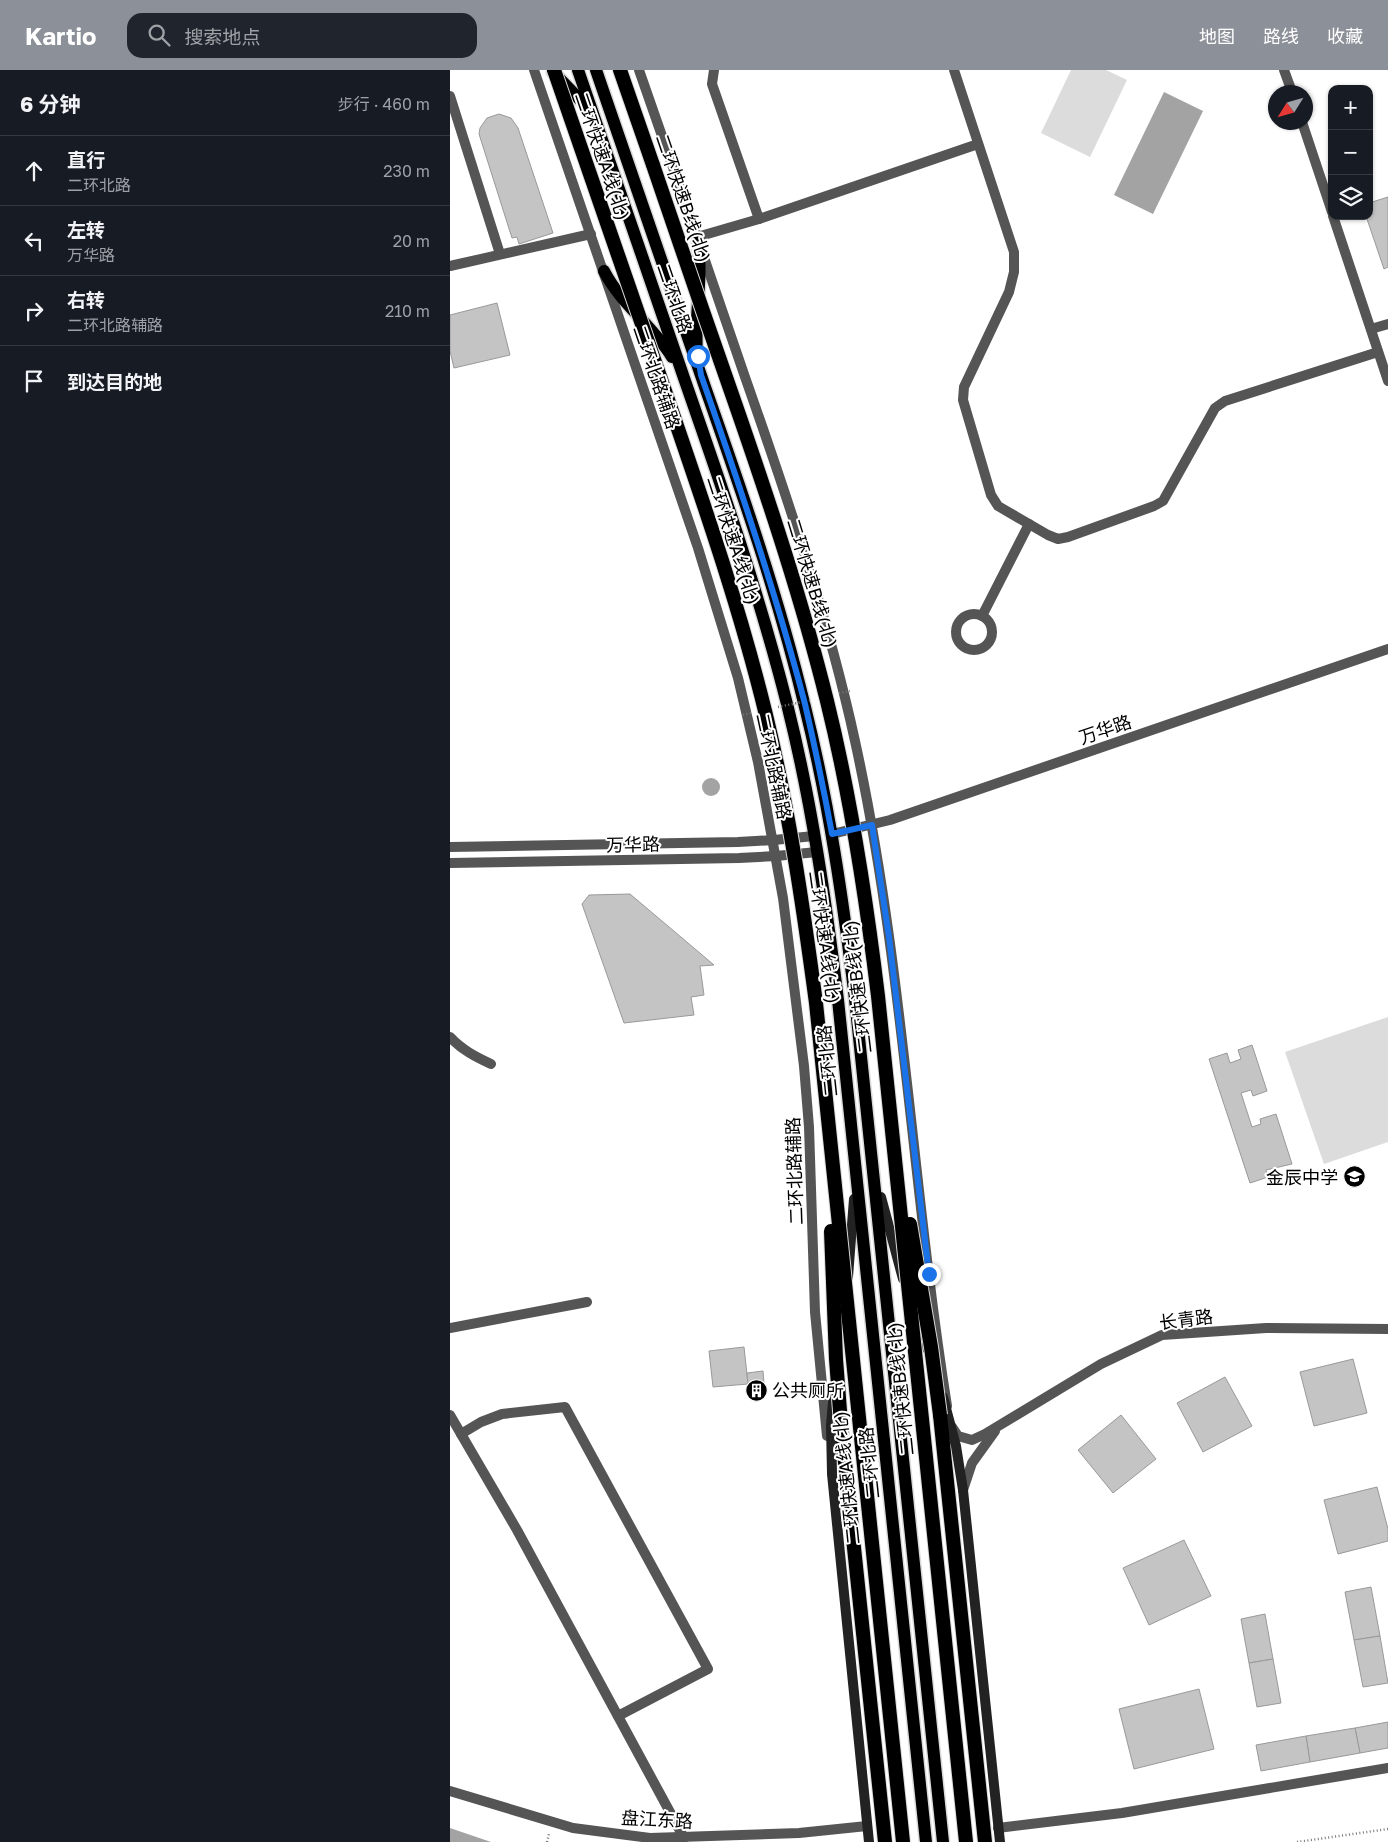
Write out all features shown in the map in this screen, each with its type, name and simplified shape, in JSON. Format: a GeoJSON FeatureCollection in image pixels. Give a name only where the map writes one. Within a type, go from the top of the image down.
{"type":"FeatureCollection","features":[{"type":"Feature","properties":{"kind":"highway","name":"二环快速A线(北)"},"geometry":{"type":"LineString","coordinates":[[553,70],[700,494],[733,596],[762,698],[783,793],[801,896],[816,1003],[903,1842]]}},
{"type":"Feature","properties":{"kind":"highway","name":"二环快速B线(北)"},"geometry":{"type":"LineString","coordinates":[[620,70],[790,569],[816,657],[837,744],[855,837],[872,949],[966,1842]]}},
{"type":"Feature","properties":{"kind":"highway"},"geometry":{"type":"LineString","coordinates":[[891,1124],[920,1279],[938,1394],[984,1842]]}},
{"type":"Feature","properties":{"kind":"highway"},"geometry":{"type":"LineString","coordinates":[[829,1131],[833,1282],[839,1405],[885,1842]]}},
{"type":"Feature","properties":{"kind":"main road"},"geometry":{"type":"LineString","coordinates":[[553,70],[593,114]]}},
{"type":"Feature","properties":{"kind":"main road","name":"二环北路"},"geometry":{"type":"LineString","coordinates":[[578,70],[722,487],[765,624],[788,710],[814,836],[837,991],[926,1842]]}},
{"type":"Feature","properties":{"kind":"main road","name":"二环北路"},"geometry":{"type":"LineString","coordinates":[[596,70],[754,530],[782,620],[805,706],[832,834],[848,942],[869,1127],[943,1842]]}},
{"type":"Feature","properties":{"kind":"main road"},"geometry":{"type":"LineString","coordinates":[[606,70],[609,108]]}},
{"type":"Feature","properties":{"kind":"main road"},"geometry":{"type":"LineString","coordinates":[[697,237],[700,274],[697,346],[701,375]]}},
{"type":"Feature","properties":{"kind":"main road"},"geometry":{"type":"LineString","coordinates":[[604,271],[623,300],[664,345],[685,380]]}},
{"type":"Feature","properties":{"kind":"main road"},"geometry":{"type":"LineString","coordinates":[[869,1127],[878,1184],[890,1237],[950,1424],[963,1490],[1000,1842]]}},
{"type":"Feature","properties":{"kind":"main road"},"geometry":{"type":"LineString","coordinates":[[852,1128],[854,1186],[852,1238],[832,1417],[831,1449],[834,1500],[869,1842]]}},
{"type":"Feature","properties":{"kind":"street","name":"二环北路辅路"},"geometry":{"type":"LineString","coordinates":[[534,70],[682,500],[723,627],[748,719],[774,840],[790,950],[806,1086],[816,1328],[834,1500]]}},
{"type":"Feature","properties":{"kind":"street"},"geometry":{"type":"LineString","coordinates":[[639,70],[785,493],[821,608],[853,732],[872,825],[889,937],[932,1302],[950,1424],[958,1436],[972,1440],[1010,1419]]}},
{"type":"Feature","properties":{"kind":"street"},"geometry":{"type":"LineString","coordinates":[[714,70],[712,84],[759,219]]}},
{"type":"Feature","properties":{"kind":"street"},"geometry":{"type":"LineString","coordinates":[[954,70],[1014,252],[1014,272],[1009,292],[964,387],[963,400],[991,496],[998,506],[1058,539],[1154,506],[1163,501],[1215,408],[1225,401],[1378,352]]}},
{"type":"Feature","properties":{"kind":"street"},"geometry":{"type":"LineString","coordinates":[[1284,70],[1289,85]]}},
{"type":"Feature","properties":{"kind":"street"},"geometry":{"type":"LineString","coordinates":[[450,96],[500,254]]}},
{"type":"Feature","properties":{"kind":"street"},"geometry":{"type":"LineString","coordinates":[[1305,130],[1328,200]]}},
{"type":"Feature","properties":{"kind":"street"},"geometry":{"type":"LineString","coordinates":[[697,237],[759,219],[978,144]]}},
{"type":"Feature","properties":{"kind":"street"},"geometry":{"type":"LineString","coordinates":[[1334,220],[1388,381]]}},
{"type":"Feature","properties":{"kind":"street"},"geometry":{"type":"LineString","coordinates":[[450,266],[590,234]]}},
{"type":"Feature","properties":{"kind":"street"},"geometry":{"type":"LineString","coordinates":[[1371,329],[1388,324]]}},
{"type":"Feature","properties":{"kind":"street"},"geometry":{"type":"LineString","coordinates":[[982,616],[1029,524]]}},
{"type":"Feature","properties":{"kind":"street","name":"万华路"},"geometry":{"type":"LineString","coordinates":[[832,834],[872,825],[1388,648]]}},
{"type":"Feature","properties":{"kind":"street","name":"万华路"},"geometry":{"type":"LineString","coordinates":[[450,847],[774,840],[814,836]]}},
{"type":"Feature","properties":{"kind":"street","name":"万华路"},"geometry":{"type":"LineString","coordinates":[[450,864],[776,856],[817,852]]}},
{"type":"Feature","properties":{"kind":"street"},"geometry":{"type":"LineString","coordinates":[[450,1037],[476,1058],[492,1064]]}},
{"type":"Feature","properties":{"kind":"street"},"geometry":{"type":"LineString","coordinates":[[450,1328],[587,1302]]}},
{"type":"Feature","properties":{"kind":"street","name":"长青路"},"geometry":{"type":"LineString","coordinates":[[1010,1419],[1101,1364],[1162,1335],[1266,1328],[1388,1329]]}},
{"type":"Feature","properties":{"kind":"street"},"geometry":{"type":"LineString","coordinates":[[462,1434],[482,1422],[502,1414],[565,1407],[570,1416],[708,1669],[618,1716]]}},
{"type":"Feature","properties":{"kind":"street"},"geometry":{"type":"LineString","coordinates":[[450,1416],[517,1530],[684,1838]]}},
{"type":"Feature","properties":{"kind":"street"},"geometry":{"type":"LineString","coordinates":[[963,1490],[972,1463],[992,1434],[1010,1419]]}},
{"type":"Feature","properties":{"kind":"street"},"geometry":{"type":"LineString","coordinates":[[998,1828],[1122,1813],[1388,1768]]}},
{"type":"Feature","properties":{"kind":"street","name":"盘江东路"},"geometry":{"type":"LineString","coordinates":[[450,1791],[573,1828],[650,1838],[799,1833],[867,1826]]}},
{"type":"Feature","properties":{"kind":"path"},"geometry":{"type":"LineString","coordinates":[[830,695],[850,691]]}},
{"type":"Feature","properties":{"kind":"path"},"geometry":{"type":"LineString","coordinates":[[772,709],[821,698]]}},
{"type":"Feature","properties":{"kind":"path"},"geometry":{"type":"LineString","coordinates":[[743,715],[753,713]]}},
{"type":"Feature","properties":{"kind":"path"},"geometry":{"type":"LineString","coordinates":[[1297,1842],[1388,1829]]}},
{"type":"Feature","properties":{"kind":"shaded area"},"geometry":{"type":"Polygon","coordinates":[[[1071,70],[1106,70],[1127,80],[1090,157],[1041,133],[1071,70]]]}},
{"type":"Feature","properties":{"kind":"shaded area"},"geometry":{"type":"Polygon","coordinates":[[[1164,92],[1203,111],[1153,214],[1114,195],[1164,92]]]}},
{"type":"Feature","properties":{"kind":"shaded area"},"geometry":{"type":"Polygon","coordinates":[[[707,778],[715,778],[720,783],[718,794],[707,796],[702,791],[702,783],[707,778]]]}},
{"type":"Feature","properties":{"kind":"shaded area"},"geometry":{"type":"Polygon","coordinates":[[[1388,1017],[1388,1142],[1324,1164],[1285,1052],[1388,1017]]]}},
{"type":"Feature","properties":{"kind":"shaded area"},"geometry":{"type":"Polygon","coordinates":[[[450,1828],[491,1842],[450,1842],[450,1828]]]}},
{"type":"Feature","properties":{"kind":"building"},"geometry":{"type":"Polygon","coordinates":[[[499,114],[511,118],[518,128],[553,233],[519,244],[517,237],[512,238],[479,134],[480,128],[487,118],[499,114]]]}},
{"type":"Feature","properties":{"kind":"building"},"geometry":{"type":"Polygon","coordinates":[[[1388,197],[1388,267],[1384,269],[1367,220],[1373,220],[1373,202],[1388,197]]]}},
{"type":"Feature","properties":{"kind":"building"},"geometry":{"type":"Polygon","coordinates":[[[497,303],[510,355],[454,368],[450,351],[450,315],[497,303]]]}},
{"type":"Feature","properties":{"kind":"building"},"geometry":{"type":"Polygon","coordinates":[[[630,894],[714,965],[700,966],[704,995],[691,997],[694,1015],[624,1023],[582,904],[589,895],[630,894]]]}},
{"type":"Feature","properties":{"kind":"building"},"geometry":{"type":"Polygon","coordinates":[[[1252,1045],[1267,1091],[1253,1096],[1251,1090],[1241,1093],[1252,1127],[1261,1124],[1260,1119],[1276,1114],[1292,1164],[1266,1170],[1268,1177],[1250,1183],[1209,1059],[1227,1053],[1230,1063],[1241,1059],[1238,1050],[1252,1045]]]}},
{"type":"Feature","properties":{"kind":"building"},"geometry":{"type":"Polygon","coordinates":[[[744,1347],[748,1384],[713,1387],[709,1351],[744,1347]]]}},
{"type":"Feature","properties":{"kind":"building"},"geometry":{"type":"Polygon","coordinates":[[[1353,1359],[1367,1413],[1314,1426],[1300,1372],[1353,1359]]]}},
{"type":"Feature","properties":{"kind":"building","name":"公共厕所"},"geometry":{"type":"Polygon","coordinates":[[[763,1371],[765,1396],[749,1397],[747,1373],[763,1371]]]}},
{"type":"Feature","properties":{"kind":"building"},"geometry":{"type":"Polygon","coordinates":[[[1225,1377],[1252,1426],[1203,1452],[1177,1403],[1225,1377]]]}},
{"type":"Feature","properties":{"kind":"building"},"geometry":{"type":"Polygon","coordinates":[[[1121,1415],[1156,1459],[1113,1493],[1078,1450],[1121,1415]]]}},
{"type":"Feature","properties":{"kind":"building"},"geometry":{"type":"Polygon","coordinates":[[[1377,1487],[1388,1529],[1388,1541],[1338,1554],[1324,1500],[1377,1487]]]}},
{"type":"Feature","properties":{"kind":"building"},"geometry":{"type":"Polygon","coordinates":[[[1184,1540],[1211,1596],[1149,1625],[1123,1568],[1184,1540]]]}},
{"type":"Feature","properties":{"kind":"building"},"geometry":{"type":"Polygon","coordinates":[[[1371,1587],[1380,1636],[1354,1640],[1345,1592],[1371,1587]]]}},
{"type":"Feature","properties":{"kind":"building"},"geometry":{"type":"Polygon","coordinates":[[[1265,1614],[1273,1659],[1249,1663],[1241,1619],[1265,1614]]]}},
{"type":"Feature","properties":{"kind":"building"},"geometry":{"type":"Polygon","coordinates":[[[1380,1636],[1388,1683],[1363,1687],[1354,1640],[1380,1636]]]}},
{"type":"Feature","properties":{"kind":"building"},"geometry":{"type":"Polygon","coordinates":[[[1273,1659],[1281,1703],[1257,1707],[1249,1663],[1273,1659]]]}},
{"type":"Feature","properties":{"kind":"building"},"geometry":{"type":"Polygon","coordinates":[[[1199,1689],[1214,1749],[1134,1769],[1119,1709],[1199,1689]]]}},
{"type":"Feature","properties":{"kind":"building"},"geometry":{"type":"Polygon","coordinates":[[[1388,1722],[1388,1748],[1360,1753],[1355,1728],[1388,1722]]]}},
{"type":"Feature","properties":{"kind":"building"},"geometry":{"type":"Polygon","coordinates":[[[1355,1728],[1360,1753],[1310,1762],[1306,1736],[1355,1728]]]}},
{"type":"Feature","properties":{"kind":"building"},"geometry":{"type":"Polygon","coordinates":[[[1306,1736],[1310,1762],[1261,1771],[1256,1745],[1306,1736]]]}},
{"type":"Feature","properties":{"kind":"place","name":"金辰中学"},"geometry":{"type":"Point","coordinates":[1354,1177]}},
{"type":"Feature","properties":{"kind":"place","name":"公共厕所"},"geometry":{"type":"Point","coordinates":[756,1390]}},
{"type":"Feature","properties":{"kind":"route"},"geometry":{"type":"LineString","coordinates":[[698,356],[701,375],[754,530],[782,620],[805,706],[832,834],[872,825],[889,937],[929,1274]]}}]}
